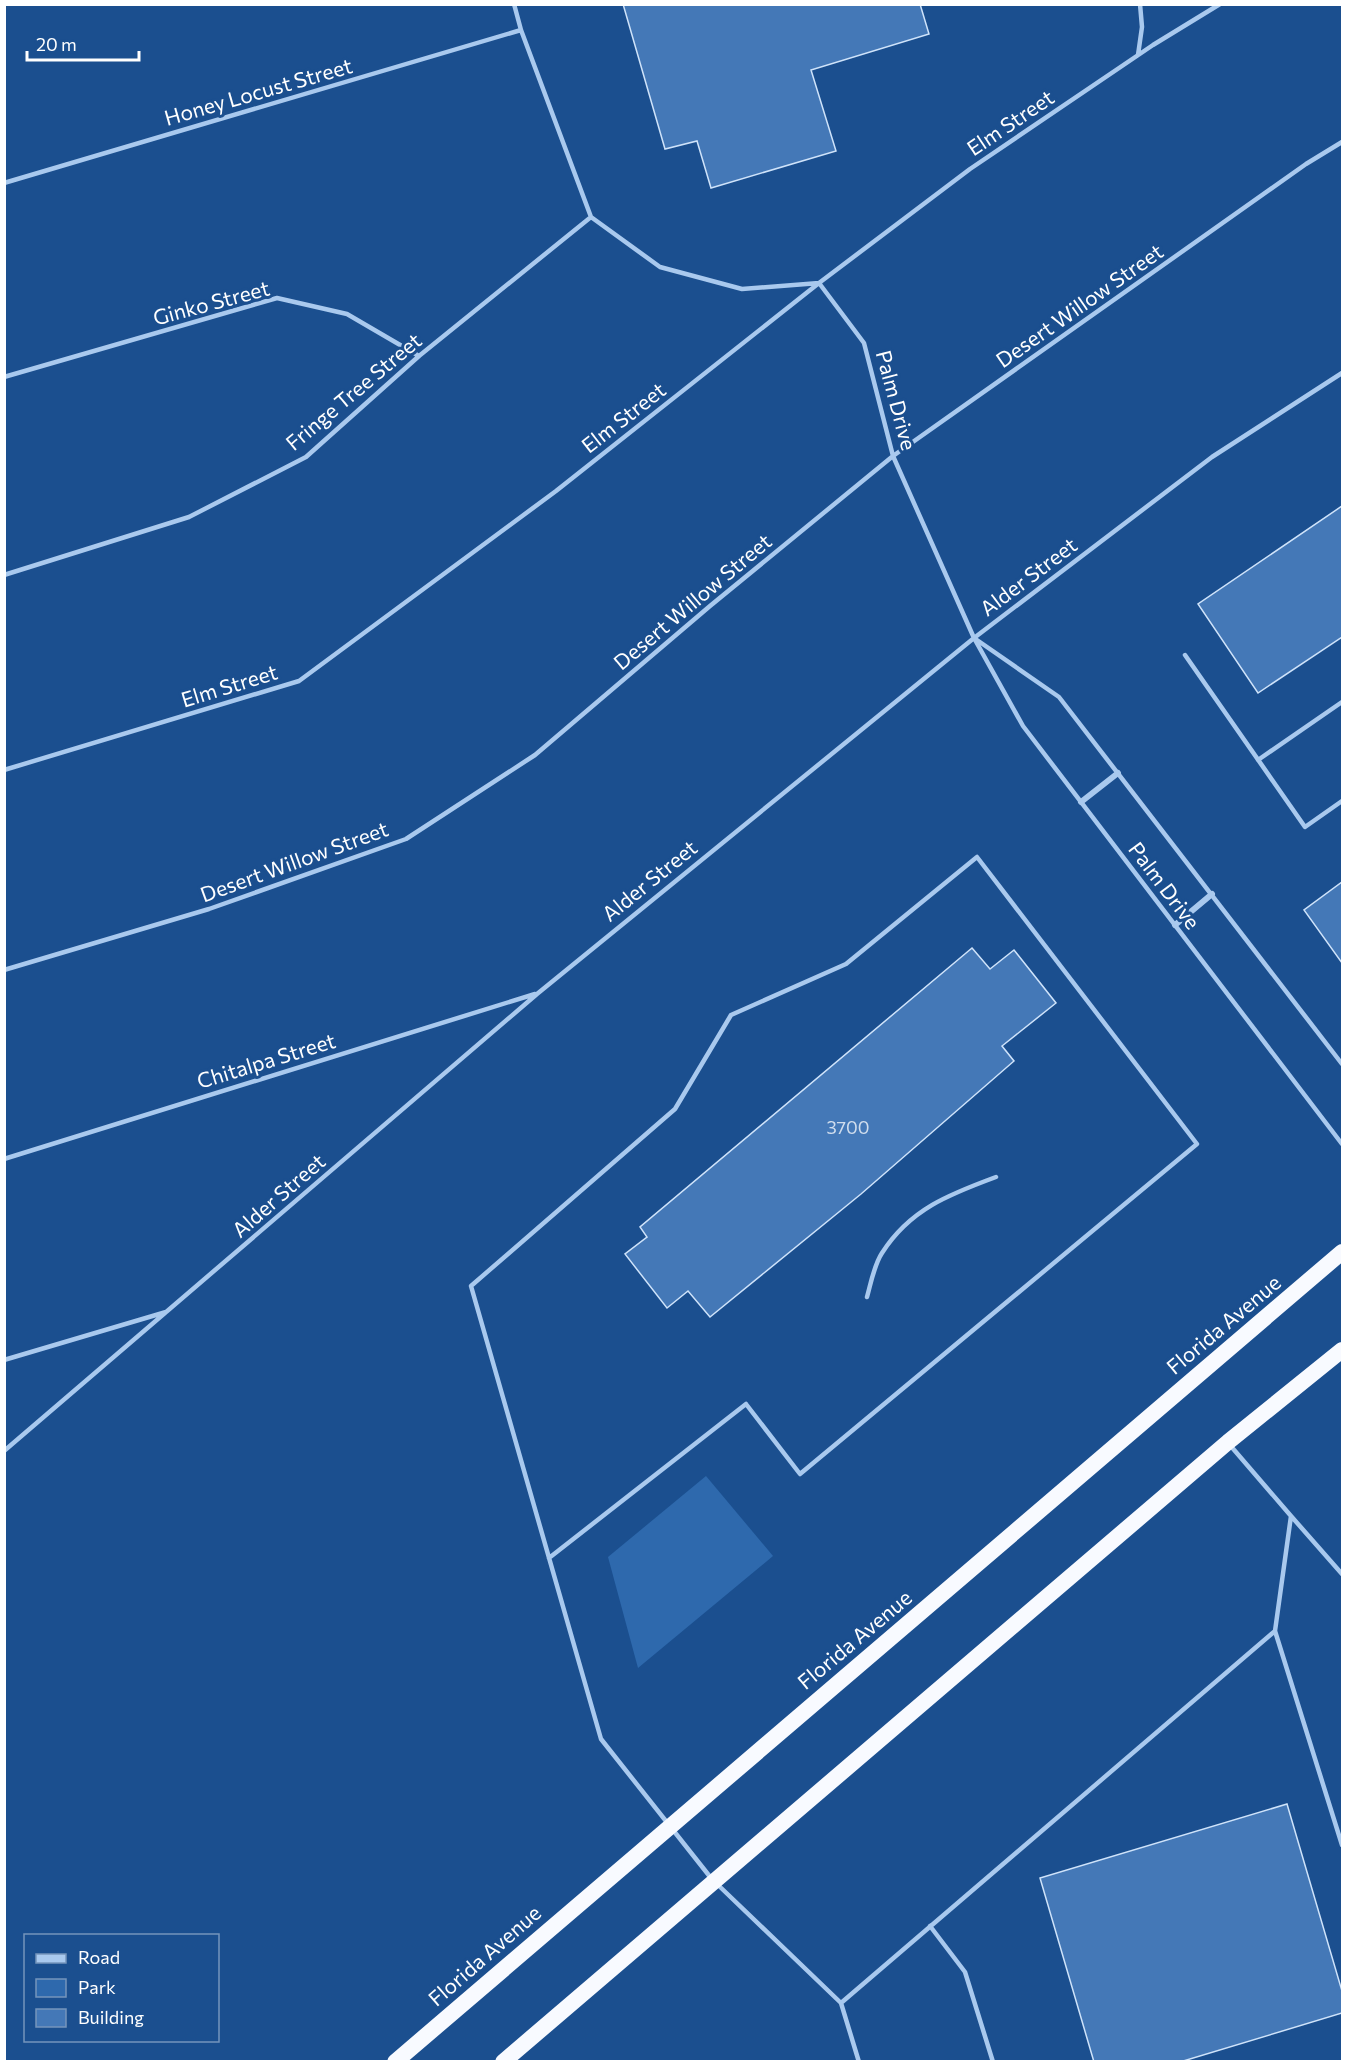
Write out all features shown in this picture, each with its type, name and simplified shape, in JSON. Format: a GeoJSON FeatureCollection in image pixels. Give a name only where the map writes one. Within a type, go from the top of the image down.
{"type":"FeatureCollection","features":[{"type":"Feature","properties":{"kind":"highway","name":"Florida Avenue"},"geometry":{"type":"LineString","coordinates":[[395,2061],[1342,1252]]}},
{"type":"Feature","properties":{"kind":"highway"},"geometry":{"type":"LineString","coordinates":[[503,2061],[1228,1442],[1342,1350]]}},
{"type":"Feature","properties":{"kind":"street"},"geometry":{"type":"LineString","coordinates":[[1081,802],[1118,773]]}},
{"type":"Feature","properties":{"kind":"street"},"geometry":{"type":"LineString","coordinates":[[1175,925],[1212,894]]}},
{"type":"Feature","properties":{"kind":"lane"},"geometry":{"type":"LineString","coordinates":[[514,4],[521,30],[591,217],[660,267],[742,290],[819,283]]}},
{"type":"Feature","properties":{"kind":"lane"},"geometry":{"type":"LineString","coordinates":[[1138,55],[1142,27],[1140,4]]}},
{"type":"Feature","properties":{"kind":"lane","name":"Elm Street"},"geometry":{"type":"LineString","coordinates":[[4,770],[299,681],[556,491],[819,283],[970,169],[1138,55],[1220,4]]}},
{"type":"Feature","properties":{"kind":"lane","name":"Honey Locust Street"},"geometry":{"type":"LineString","coordinates":[[4,183],[521,30]]}},
{"type":"Feature","properties":{"kind":"lane","name":"Desert Willow Street"},"geometry":{"type":"LineString","coordinates":[[4,970],[209,909],[406,838],[535,755],[710,606],[893,456],[1306,164],[1342,142]]}},
{"type":"Feature","properties":{"kind":"lane","name":"Fringe Tree Street"},"geometry":{"type":"LineString","coordinates":[[4,575],[189,517],[306,457],[419,356],[591,217]]}},
{"type":"Feature","properties":{"kind":"lane","name":"Palm Drive"},"geometry":{"type":"LineString","coordinates":[[819,283],[864,343],[893,456],[974,638],[1023,726],[1342,1144]]}},
{"type":"Feature","properties":{"kind":"lane","name":"Ginko Street"},"geometry":{"type":"LineString","coordinates":[[4,377],[277,298],[347,314],[419,356]]}},
{"type":"Feature","properties":{"kind":"lane","name":"Alder Street"},"geometry":{"type":"LineString","coordinates":[[4,1450],[537,994],[974,638],[1212,457],[1342,373]]}},
{"type":"Feature","properties":{"kind":"lane","name":"Palm Drive"},"geometry":{"type":"LineString","coordinates":[[974,638],[1059,697],[1342,1064]]}},
{"type":"Feature","properties":{"kind":"lane"},"geometry":{"type":"LineString","coordinates":[[1185,655],[1305,827],[1342,801]]}},
{"type":"Feature","properties":{"kind":"lane"},"geometry":{"type":"LineString","coordinates":[[1258,760],[1342,702]]}},
{"type":"Feature","properties":{"kind":"lane"},"geometry":{"type":"LineString","coordinates":[[549,1558],[746,1404],[800,1474],[1197,1144],[978,857],[846,964],[732,1015],[675,1109],[471,1286],[549,1558],[601,1739],[713,1880],[841,2003],[859,2061]]}},
{"type":"Feature","properties":{"kind":"lane","name":"Chitalpa Street"},"geometry":{"type":"LineString","coordinates":[[4,1158],[537,994]]}},
{"type":"Feature","properties":{"kind":"lane"},"geometry":{"type":"LineString","coordinates":[[867,1297],[881,1254],[909,1220],[945,1196],[996,1177]]}},
{"type":"Feature","properties":{"kind":"lane"},"geometry":{"type":"LineString","coordinates":[[4,1359],[169,1311]]}},
{"type":"Feature","properties":{"kind":"lane"},"geometry":{"type":"LineString","coordinates":[[1228,1442],[1342,1574]]}},
{"type":"Feature","properties":{"kind":"lane"},"geometry":{"type":"LineString","coordinates":[[1291,1516],[1275,1631],[1342,1845]]}},
{"type":"Feature","properties":{"kind":"lane"},"geometry":{"type":"LineString","coordinates":[[841,2003],[1275,1631]]}},
{"type":"Feature","properties":{"kind":"lane"},"geometry":{"type":"LineString","coordinates":[[930,1926],[965,1972],[993,2061]]}},
{"type":"Feature","properties":{"kind":"green space"},"geometry":{"type":"Polygon","coordinates":[[[706,1476],[773,1556],[638,1668],[608,1557],[706,1476]]]}},
{"type":"Feature","properties":{"kind":"building"},"geometry":{"type":"Polygon","coordinates":[[[623,4],[920,4],[929,34],[811,70],[836,151],[711,188],[697,141],[665,149],[623,4]]]}},
{"type":"Feature","properties":{"kind":"building"},"geometry":{"type":"Polygon","coordinates":[[[1342,506],[1342,637],[1258,693],[1198,604],[1342,506]]]}},
{"type":"Feature","properties":{"kind":"building"},"geometry":{"type":"Polygon","coordinates":[[[1342,882],[1342,963],[1304,910],[1342,882]]]}},
{"type":"Feature","properties":{"kind":"building"},"geometry":{"type":"Polygon","coordinates":[[[972,948],[990,969],[1014,950],[1056,1003],[1002,1046],[1014,1061],[861,1194],[710,1317],[688,1291],[667,1308],[625,1254],[647,1237],[640,1227],[972,948]]]}},
{"type":"Feature","properties":{"kind":"building"},"geometry":{"type":"Polygon","coordinates":[[[1287,1804],[1342,1991],[1342,2013],[1180,2062],[1094,2062],[1040,1878],[1287,1804]]]}}]}
